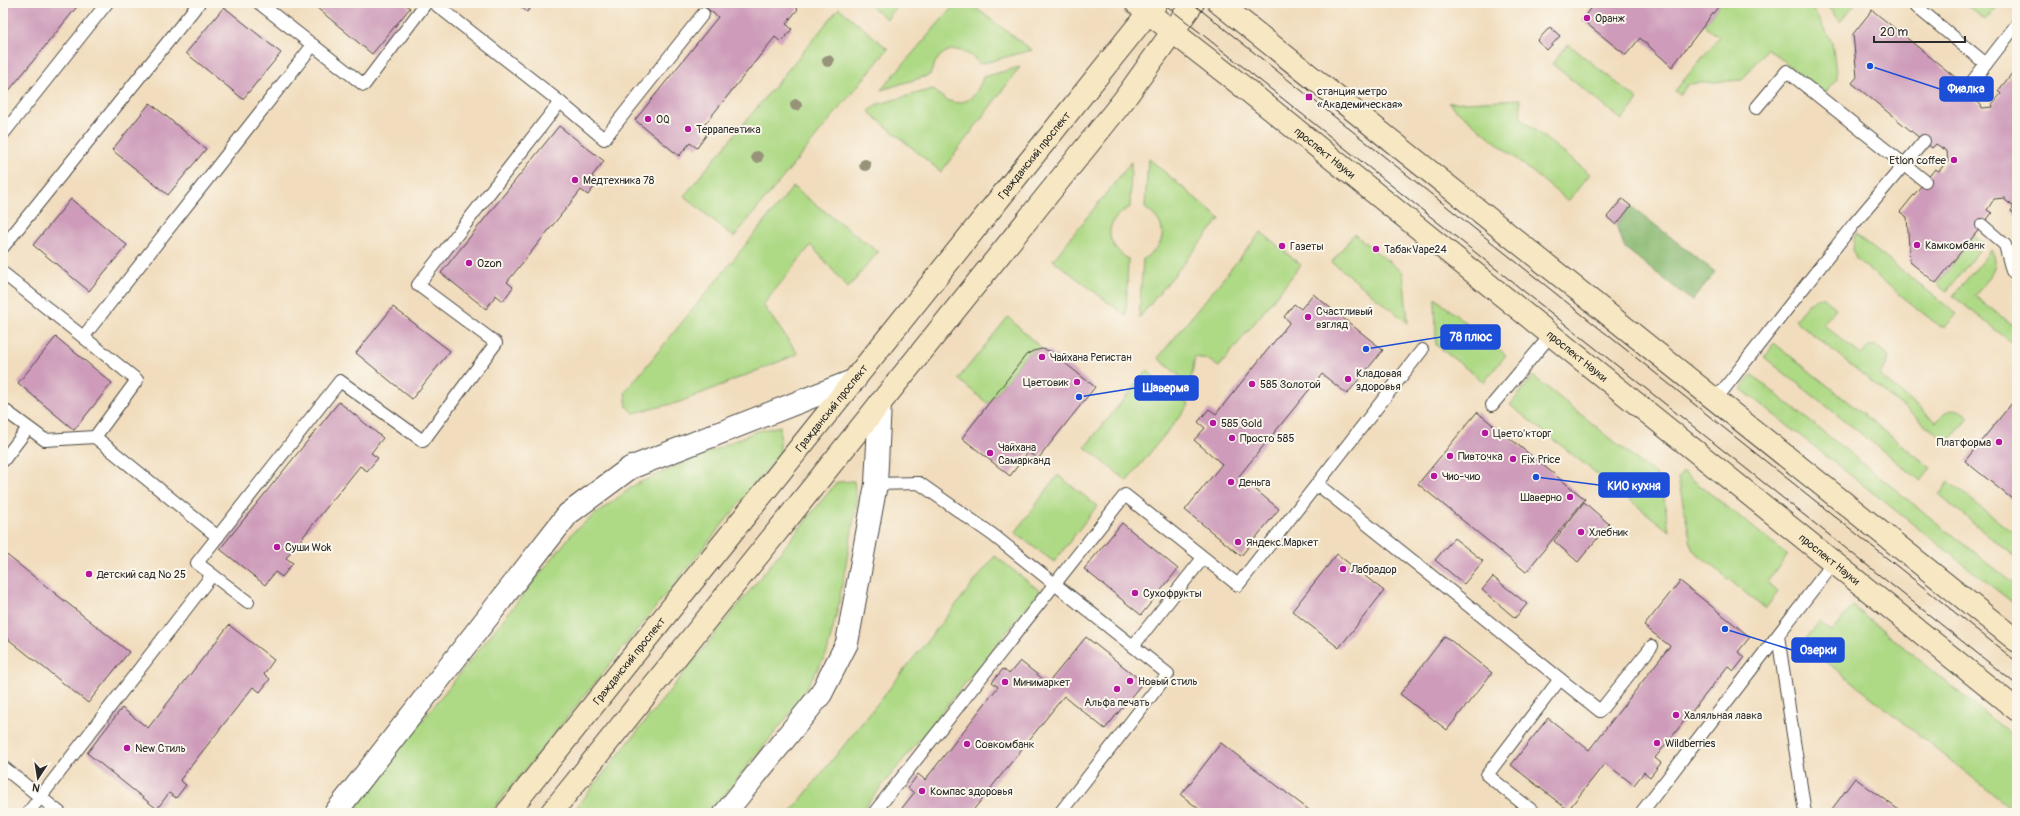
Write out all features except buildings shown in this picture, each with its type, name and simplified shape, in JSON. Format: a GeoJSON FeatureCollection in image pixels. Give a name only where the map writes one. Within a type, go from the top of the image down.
{"type":"FeatureCollection","features":[{"type":"Feature","properties":{"kind":"main road"},"geometry":{"type":"LineString","coordinates":[[551,813],[1123,101],[1193,3]]}},
{"type":"Feature","properties":{"kind":"main road"},"geometry":{"type":"LineString","coordinates":[[1219,3],[2017,641]]}},
{"type":"Feature","properties":{"kind":"main road","name":"проспект Науки"},"geometry":{"type":"LineString","coordinates":[[1146,6],[1172,31],[2017,710]]}},
{"type":"Feature","properties":{"kind":"main road","name":"Гражданский проспект"},"geometry":{"type":"LineString","coordinates":[[507,813],[855,380],[1039,147],[1146,6]]}},
{"type":"Feature","properties":{"kind":"street"},"geometry":{"type":"LineString","coordinates":[[335,813],[568,514],[630,468],[855,380]]}},
{"type":"Feature","properties":{"kind":"street"},"geometry":{"type":"LineString","coordinates":[[726,813],[821,694],[847,643],[876,484],[880,403]]}},
{"type":"Feature","properties":{"kind":"lane"},"geometry":{"type":"LineString","coordinates":[[3,134],[107,3]]}},
{"type":"Feature","properties":{"kind":"lane"},"geometry":{"type":"LineString","coordinates":[[3,247],[198,3]]}},
{"type":"Feature","properties":{"kind":"lane"},"geometry":{"type":"LineString","coordinates":[[259,3],[364,85],[426,3]]}},
{"type":"Feature","properties":{"kind":"lane"},"geometry":{"type":"LineString","coordinates":[[434,3],[560,102],[604,139],[703,14]]}},
{"type":"Feature","properties":{"kind":"lane"},"geometry":{"type":"LineString","coordinates":[[1912,3],[1986,64]]}},
{"type":"Feature","properties":{"kind":"lane"},"geometry":{"type":"LineString","coordinates":[[1968,87],[2017,24]]}},
{"type":"Feature","properties":{"kind":"lane"},"geometry":{"type":"LineString","coordinates":[[84,336],[313,45]]}},
{"type":"Feature","properties":{"kind":"lane"},"geometry":{"type":"LineString","coordinates":[[1756,108],[1787,71],[1925,181]]}},
{"type":"Feature","properties":{"kind":"lane"},"geometry":{"type":"LineString","coordinates":[[248,602],[196,563],[218,537],[340,380],[423,441],[496,344],[418,285],[560,102]]}},
{"type":"Feature","properties":{"kind":"lane"},"geometry":{"type":"LineString","coordinates":[[1716,399],[1904,163],[1924,141]]}},
{"type":"Feature","properties":{"kind":"lane"},"geometry":{"type":"LineString","coordinates":[[1982,225],[2005,245],[2012,271],[2017,275]]}},
{"type":"Feature","properties":{"kind":"lane"},"geometry":{"type":"LineString","coordinates":[[3,273],[84,336],[137,380],[96,437]]}},
{"type":"Feature","properties":{"kind":"lane"},"geometry":{"type":"LineString","coordinates":[[1492,405],[1550,336]]}},
{"type":"Feature","properties":{"kind":"lane"},"geometry":{"type":"LineString","coordinates":[[874,813],[1126,495],[1238,585],[1422,350]]}},
{"type":"Feature","properties":{"kind":"lane"},"geometry":{"type":"LineString","coordinates":[[3,409],[45,440],[96,437],[218,537]]}},
{"type":"Feature","properties":{"kind":"lane"},"geometry":{"type":"LineString","coordinates":[[3,461],[28,428]]}},
{"type":"Feature","properties":{"kind":"lane"},"geometry":{"type":"LineString","coordinates":[[876,484],[919,483],[993,536],[1168,674],[1060,813]]}},
{"type":"Feature","properties":{"kind":"lane"},"geometry":{"type":"LineString","coordinates":[[1317,484],[1600,711],[1652,646]]}},
{"type":"Feature","properties":{"kind":"lane"},"geometry":{"type":"LineString","coordinates":[[1133,646],[1203,558]]}},
{"type":"Feature","properties":{"kind":"lane"},"geometry":{"type":"LineString","coordinates":[[1640,813],[1834,562]]}},
{"type":"Feature","properties":{"kind":"lane"},"geometry":{"type":"LineString","coordinates":[[28,813],[42,798],[212,575]]}},
{"type":"Feature","properties":{"kind":"lane"},"geometry":{"type":"LineString","coordinates":[[1778,636],[1805,813]]}},
{"type":"Feature","properties":{"kind":"lane"},"geometry":{"type":"LineString","coordinates":[[1535,813],[1520,809],[1487,775],[1560,680]]}},
{"type":"Feature","properties":{"kind":"lane"},"geometry":{"type":"LineString","coordinates":[[3,767],[60,813]]}},
{"type":"Feature","properties":{"kind":"green space"},"geometry":{"type":"Polygon","coordinates":[[[867,3],[899,3],[887,19],[867,3]]]}},
{"type":"Feature","properties":{"kind":"green space"},"geometry":{"type":"Polygon","coordinates":[[[956,3],[969,3],[1032,50],[980,64],[965,52],[950,50],[939,58],[930,75],[881,90],[956,3]]]}},
{"type":"Feature","properties":{"kind":"green space"},"geometry":{"type":"Polygon","coordinates":[[[1721,3],[1809,3],[1832,42],[1837,79],[1824,94],[1767,48],[1742,80],[1688,84],[1680,95],[1675,91],[1719,37],[1704,25],[1721,3]]]}},
{"type":"Feature","properties":{"kind":"green space"},"geometry":{"type":"Polygon","coordinates":[[[1825,3],[1856,3],[1840,22],[1825,3]]]}},
{"type":"Feature","properties":{"kind":"green space"},"geometry":{"type":"Polygon","coordinates":[[[1964,3],[2000,3],[1985,20],[1964,3]]]}},
{"type":"Feature","properties":{"kind":"green space"},"geometry":{"type":"Polygon","coordinates":[[[839,8],[888,49],[734,237],[684,196],[839,8]]]}},
{"type":"Feature","properties":{"kind":"green space"},"geometry":{"type":"Polygon","coordinates":[[[1568,44],[1638,100],[1622,120],[1552,64],[1568,44]]]}},
{"type":"Feature","properties":{"kind":"green space"},"geometry":{"type":"Polygon","coordinates":[[[1020,67],[941,172],[869,112],[875,105],[933,89],[948,100],[955,103],[962,102],[974,94],[983,77],[1020,67]]]}},
{"type":"Feature","properties":{"kind":"green space"},"geometry":{"type":"Polygon","coordinates":[[[1520,99],[1521,119],[1590,174],[1568,201],[1448,103],[1520,99]]]}},
{"type":"Feature","properties":{"kind":"green space"},"geometry":{"type":"Polygon","coordinates":[[[1148,158],[1220,219],[1139,318],[1143,259],[1157,247],[1161,241],[1162,234],[1162,227],[1153,214],[1145,208],[1148,158]]]}},
{"type":"Feature","properties":{"kind":"green space"},"geometry":{"type":"Polygon","coordinates":[[[1131,162],[1130,207],[1115,219],[1111,225],[1110,232],[1114,246],[1128,259],[1126,316],[1053,260],[1131,162]]]}},
{"type":"Feature","properties":{"kind":"green space"},"geometry":{"type":"Polygon","coordinates":[[[793,187],[878,252],[848,288],[811,245],[763,305],[798,354],[680,402],[634,413],[627,407],[625,392],[793,187]]]}},
{"type":"Feature","properties":{"kind":"green space"},"geometry":{"type":"Polygon","coordinates":[[[1631,206],[1715,272],[1692,301],[1625,248],[1616,225],[1631,206]]]}},
{"type":"Feature","properties":{"kind":"green space"},"geometry":{"type":"Polygon","coordinates":[[[1261,232],[1301,265],[1219,367],[1207,359],[1195,357],[1190,385],[1158,358],[1261,232]]]}},
{"type":"Feature","properties":{"kind":"green space"},"geometry":{"type":"Polygon","coordinates":[[[1354,234],[1403,273],[1408,323],[1332,262],[1354,234]]]}},
{"type":"Feature","properties":{"kind":"green space"},"geometry":{"type":"Polygon","coordinates":[[[1855,234],[1957,314],[1946,326],[1939,326],[1856,259],[1853,250],[1855,234]]]}},
{"type":"Feature","properties":{"kind":"green space"},"geometry":{"type":"Polygon","coordinates":[[[1974,236],[1984,244],[1946,292],[1937,284],[1974,236]]]}},
{"type":"Feature","properties":{"kind":"green space"},"geometry":{"type":"Polygon","coordinates":[[[1991,250],[1995,262],[1994,268],[1988,280],[1975,296],[2017,329],[2017,347],[1953,296],[1991,250]]]}},
{"type":"Feature","properties":{"kind":"green space"},"geometry":{"type":"Polygon","coordinates":[[[1435,298],[1506,355],[1484,382],[1436,345],[1435,298]]]}},
{"type":"Feature","properties":{"kind":"green space"},"geometry":{"type":"Polygon","coordinates":[[[1816,298],[1824,298],[1836,308],[1823,324],[1861,355],[1868,347],[1875,345],[1889,356],[1887,364],[1879,375],[1936,422],[1948,411],[1955,409],[1969,417],[1948,443],[1795,320],[1808,304],[1816,298]]]}},
{"type":"Feature","properties":{"kind":"green space"},"geometry":{"type":"Polygon","coordinates":[[[1008,317],[1042,349],[1033,351],[1026,355],[988,404],[958,379],[1008,317]]]}},
{"type":"Feature","properties":{"kind":"green space"},"geometry":{"type":"Polygon","coordinates":[[[1774,343],[1931,468],[1921,481],[1764,357],[1774,343]]]}},
{"type":"Feature","properties":{"kind":"green space"},"geometry":{"type":"Polygon","coordinates":[[[1147,371],[1189,405],[1127,481],[1085,447],[1147,371]]]}},
{"type":"Feature","properties":{"kind":"green space"},"geometry":{"type":"Polygon","coordinates":[[[1752,375],[2017,587],[2017,606],[1741,389],[1752,375]]]}},
{"type":"Feature","properties":{"kind":"green space"},"geometry":{"type":"Polygon","coordinates":[[[1533,376],[1661,479],[1669,531],[1510,405],[1533,376]]]}},
{"type":"Feature","properties":{"kind":"green space"},"geometry":{"type":"Polygon","coordinates":[[[780,426],[780,453],[490,813],[348,813],[575,530],[636,484],[755,432],[780,426]]]}},
{"type":"Feature","properties":{"kind":"green space"},"geometry":{"type":"Polygon","coordinates":[[[1683,472],[1788,555],[1767,582],[1778,592],[1765,609],[1692,549],[1678,478],[1683,472]]]}},
{"type":"Feature","properties":{"kind":"green space"},"geometry":{"type":"Polygon","coordinates":[[[1058,475],[1097,506],[1054,562],[1015,533],[1058,475]]]}},
{"type":"Feature","properties":{"kind":"green space"},"geometry":{"type":"Polygon","coordinates":[[[854,481],[857,502],[839,603],[827,653],[793,710],[710,813],[572,813],[837,482],[854,481]]]}},
{"type":"Feature","properties":{"kind":"green space"},"geometry":{"type":"Polygon","coordinates":[[[1949,482],[2017,536],[2017,558],[1939,495],[1949,482]]]}},
{"type":"Feature","properties":{"kind":"green space"},"geometry":{"type":"Polygon","coordinates":[[[995,556],[1040,591],[860,813],[790,813],[995,556]]]}},
{"type":"Feature","properties":{"kind":"green space"},"geometry":{"type":"Polygon","coordinates":[[[1853,606],[2017,739],[2017,813],[1803,643],[1819,622],[1832,631],[1853,606]]]}},
{"type":"Feature","properties":{"kind":"tram line"},"geometry":{"type":"LineString","coordinates":[[1163,3],[2017,685]]}},
{"type":"Feature","properties":{"kind":"tram line"},"geometry":{"type":"LineString","coordinates":[[1192,3],[2017,662]]}},
{"type":"Feature","properties":{"kind":"place","name":"Оранж"},"geometry":{"type":"Point","coordinates":[1587,18]}},
{"type":"Feature","properties":{"kind":"place","name":"Фиалка"},"geometry":{"type":"Point","coordinates":[1870,66]}},
{"type":"Feature","properties":{"kind":"place","name":"станция метро «Академическая»"},"geometry":{"type":"Point","coordinates":[1309,97]}},
{"type":"Feature","properties":{"kind":"place","name":"OQ"},"geometry":{"type":"Point","coordinates":[648,119]}},
{"type":"Feature","properties":{"kind":"place","name":"Террапевтика"},"geometry":{"type":"Point","coordinates":[688,129]}},
{"type":"Feature","properties":{"kind":"place","name":"Etlon coffee"},"geometry":{"type":"Point","coordinates":[1954,160]}},
{"type":"Feature","properties":{"kind":"place","name":"Медтехника 78"},"geometry":{"type":"Point","coordinates":[575,180]}},
{"type":"Feature","properties":{"kind":"place","name":"Камкомбанк"},"geometry":{"type":"Point","coordinates":[1917,245]}},
{"type":"Feature","properties":{"kind":"place","name":"Газеты"},"geometry":{"type":"Point","coordinates":[1282,246]}},
{"type":"Feature","properties":{"kind":"place","name":"ТабакVape24"},"geometry":{"type":"Point","coordinates":[1376,249]}},
{"type":"Feature","properties":{"kind":"place","name":"Ozon"},"geometry":{"type":"Point","coordinates":[469,263]}},
{"type":"Feature","properties":{"kind":"place","name":"Счастливый взгляд"},"geometry":{"type":"Point","coordinates":[1308,317]}},
{"type":"Feature","properties":{"kind":"place","name":"78 плюс"},"geometry":{"type":"Point","coordinates":[1366,349]}},
{"type":"Feature","properties":{"kind":"place","name":"Чайхана Регистан"},"geometry":{"type":"Point","coordinates":[1042,357]}},
{"type":"Feature","properties":{"kind":"place","name":"Кладовая здоровья"},"geometry":{"type":"Point","coordinates":[1348,379]}},
{"type":"Feature","properties":{"kind":"place","name":"Цветовик"},"geometry":{"type":"Point","coordinates":[1077,382]}},
{"type":"Feature","properties":{"kind":"place","name":"585 Золотой"},"geometry":{"type":"Point","coordinates":[1252,384]}},
{"type":"Feature","properties":{"kind":"place","name":"Шаверма"},"geometry":{"type":"Point","coordinates":[1079,397]}},
{"type":"Feature","properties":{"kind":"place","name":"585 Gold"},"geometry":{"type":"Point","coordinates":[1213,423]}},
{"type":"Feature","properties":{"kind":"place","name":"Цвето'кторг"},"geometry":{"type":"Point","coordinates":[1485,433]}},
{"type":"Feature","properties":{"kind":"place","name":"Просто 585"},"geometry":{"type":"Point","coordinates":[1232,438]}},
{"type":"Feature","properties":{"kind":"place","name":"Платформа"},"geometry":{"type":"Point","coordinates":[1999,442]}},
{"type":"Feature","properties":{"kind":"place","name":"Чайхана Самарканд"},"geometry":{"type":"Point","coordinates":[990,453]}},
{"type":"Feature","properties":{"kind":"place","name":"Пивточка"},"geometry":{"type":"Point","coordinates":[1450,456]}},
{"type":"Feature","properties":{"kind":"place","name":"Fix Price"},"geometry":{"type":"Point","coordinates":[1513,459]}},
{"type":"Feature","properties":{"kind":"place","name":"Чио-чио"},"geometry":{"type":"Point","coordinates":[1434,476]}},
{"type":"Feature","properties":{"kind":"place","name":"КИО кухня"},"geometry":{"type":"Point","coordinates":[1536,477]}},
{"type":"Feature","properties":{"kind":"place","name":"Деньга"},"geometry":{"type":"Point","coordinates":[1231,482]}},
{"type":"Feature","properties":{"kind":"place","name":"Шаверно"},"geometry":{"type":"Point","coordinates":[1570,497]}},
{"type":"Feature","properties":{"kind":"place","name":"Хлебник"},"geometry":{"type":"Point","coordinates":[1581,532]}},
{"type":"Feature","properties":{"kind":"place","name":"Яндекс.Маркет"},"geometry":{"type":"Point","coordinates":[1238,542]}},
{"type":"Feature","properties":{"kind":"place","name":"Суши Wok"},"geometry":{"type":"Point","coordinates":[277,547]}},
{"type":"Feature","properties":{"kind":"place","name":"Лабрадор"},"geometry":{"type":"Point","coordinates":[1343,569]}},
{"type":"Feature","properties":{"kind":"place","name":"Детский сад № 25"},"geometry":{"type":"Point","coordinates":[89,574]}},
{"type":"Feature","properties":{"kind":"place","name":"Сухофрукты"},"geometry":{"type":"Point","coordinates":[1135,593]}},
{"type":"Feature","properties":{"kind":"place","name":"Озерки"},"geometry":{"type":"Point","coordinates":[1725,629]}},
{"type":"Feature","properties":{"kind":"place","name":"Новый стиль"},"geometry":{"type":"Point","coordinates":[1130,681]}},
{"type":"Feature","properties":{"kind":"place","name":"Минимаркет"},"geometry":{"type":"Point","coordinates":[1005,682]}},
{"type":"Feature","properties":{"kind":"place","name":"Альфа печать"},"geometry":{"type":"Point","coordinates":[1117,689]}},
{"type":"Feature","properties":{"kind":"place","name":"Халяльная лавка"},"geometry":{"type":"Point","coordinates":[1676,715]}},
{"type":"Feature","properties":{"kind":"place","name":"Wildberries"},"geometry":{"type":"Point","coordinates":[1657,743]}},
{"type":"Feature","properties":{"kind":"place","name":"Совкомбанк"},"geometry":{"type":"Point","coordinates":[967,744]}},
{"type":"Feature","properties":{"kind":"place","name":"New Стиль"},"geometry":{"type":"Point","coordinates":[127,748]}},
{"type":"Feature","properties":{"kind":"place","name":"Компас здоровья"},"geometry":{"type":"Point","coordinates":[922,791]}}]}
